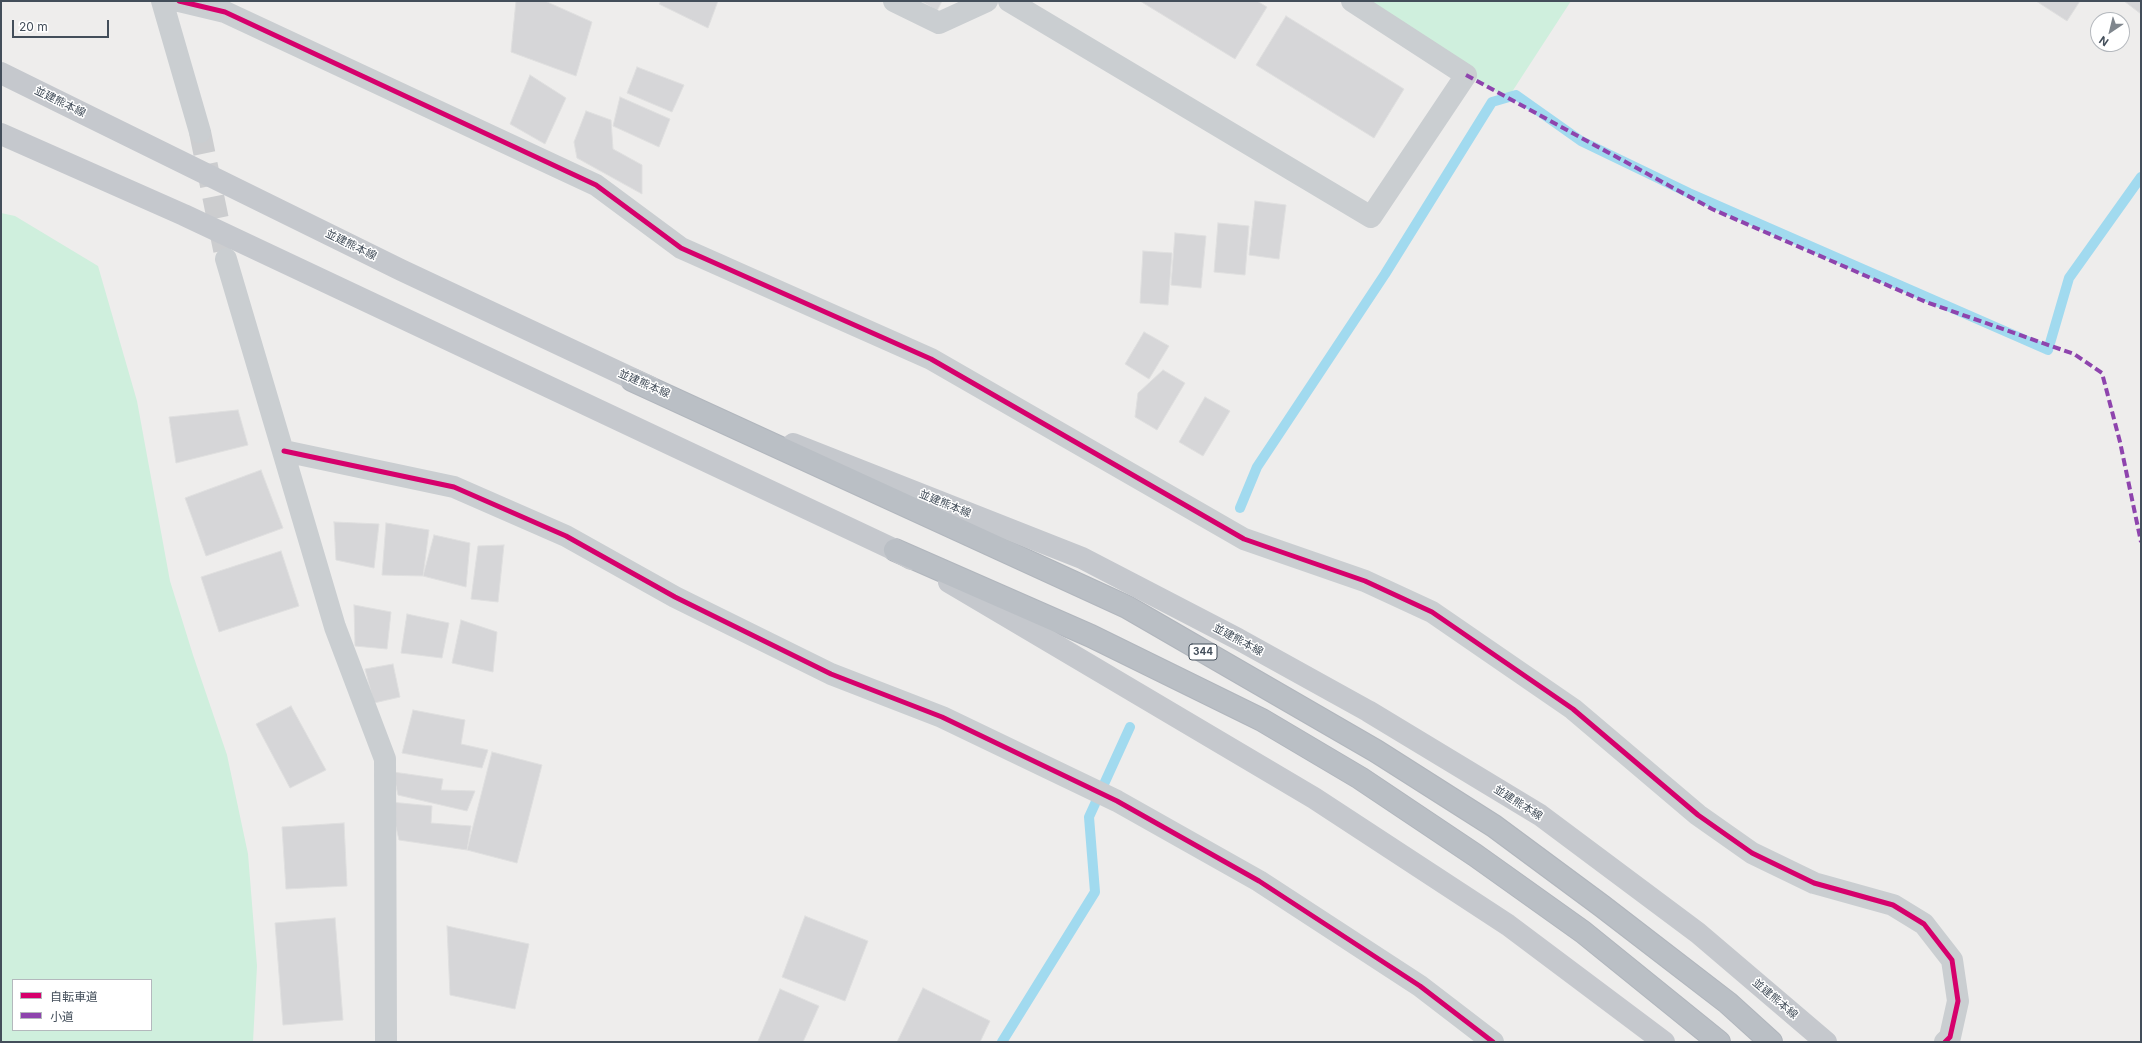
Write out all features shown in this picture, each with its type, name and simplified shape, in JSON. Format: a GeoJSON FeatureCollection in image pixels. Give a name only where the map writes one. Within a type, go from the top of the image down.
{"type":"FeatureCollection","features":[{"type":"Feature","properties":{"kind":"highway","name":"344"},"geometry":{"type":"LineString","coordinates":[[632,380],[1126,607],[1376,751],[1494,826],[1602,906],[1728,1003],[1771,1042]]}},
{"type":"Feature","properties":{"kind":"highway"},"geometry":{"type":"LineString","coordinates":[[894,550],[1091,636],[1262,720],[1360,778],[1475,855],[1583,932],[1712,1036]]}},
{"type":"Feature","properties":{"kind":"main road","name":"並建熊本線"},"geometry":{"type":"LineString","coordinates":[[1,73],[401,270],[632,380],[1082,558],[1238,639],[1361,707],[1540,815],[1698,933],[1826,1042]]}},
{"type":"Feature","properties":{"kind":"main road"},"geometry":{"type":"LineString","coordinates":[[1,134],[191,218],[894,550],[1314,798],[1508,925],[1664,1042]]}},
{"type":"Feature","properties":{"kind":"street"},"geometry":{"type":"LineString","coordinates":[[162,1],[200,132]]}},
{"type":"Feature","properties":{"kind":"street"},"geometry":{"type":"LineString","coordinates":[[179,1],[225,12],[596,185],[681,248],[931,359],[1244,539],[1365,581],[1432,612],[1573,710],[1698,815],[1752,852],[1814,883],[1893,905],[1924,924],[1952,960],[1958,1001],[1950,1037],[1945,1042]]}},
{"type":"Feature","properties":{"kind":"street"},"geometry":{"type":"LineString","coordinates":[[894,1],[939,23],[987,1]]}},
{"type":"Feature","properties":{"kind":"street"},"geometry":{"type":"LineString","coordinates":[[1009,1],[1371,217],[1466,75],[1352,1]]}},
{"type":"Feature","properties":{"kind":"street"},"geometry":{"type":"LineString","coordinates":[[226,260],[284,451],[335,628],[385,759],[386,1042]]}},
{"type":"Feature","properties":{"kind":"street"},"geometry":{"type":"LineString","coordinates":[[284,451],[454,487],[566,536],[675,597],[831,674],[942,717],[1117,801],[1259,881],[1420,986],[1492,1042]]}},
{"type":"Feature","properties":{"kind":"green space"},"geometry":{"type":"Polygon","coordinates":[[[1352,1],[1571,1],[1508,98],[1466,75],[1352,1]]]}},
{"type":"Feature","properties":{"kind":"green space"},"geometry":{"type":"Polygon","coordinates":[[[1,213],[15,216],[98,266],[137,401],[170,581],[227,755],[248,854],[257,966],[253,1042],[1,1042],[1,213]]]}},
{"type":"Feature","properties":{"kind":"building"},"geometry":{"type":"Polygon","coordinates":[[[516,1],[545,1],[592,22],[576,76],[511,52],[516,1]]]}},
{"type":"Feature","properties":{"kind":"building"},"geometry":{"type":"Polygon","coordinates":[[[661,1],[718,1],[708,28],[659,4],[661,1]]]}},
{"type":"Feature","properties":{"kind":"building"},"geometry":{"type":"Polygon","coordinates":[[[921,1],[942,1],[937,11],[921,1]]]}},
{"type":"Feature","properties":{"kind":"building"},"geometry":{"type":"Polygon","coordinates":[[[1140,1],[1257,1],[1267,7],[1235,59],[1140,1]]]}},
{"type":"Feature","properties":{"kind":"building"},"geometry":{"type":"Polygon","coordinates":[[[2036,1],[2080,1],[2067,21],[2036,1]]]}},
{"type":"Feature","properties":{"kind":"building"},"geometry":{"type":"Polygon","coordinates":[[[2124,1],[2141,1],[2141,14],[2124,1]]]}},
{"type":"Feature","properties":{"kind":"building"},"geometry":{"type":"Polygon","coordinates":[[[1286,16],[1404,89],[1374,138],[1256,65],[1286,16]]]}},
{"type":"Feature","properties":{"kind":"building"},"geometry":{"type":"Polygon","coordinates":[[[637,67],[684,85],[672,112],[627,93],[637,67]]]}},
{"type":"Feature","properties":{"kind":"building"},"geometry":{"type":"Polygon","coordinates":[[[530,75],[566,98],[545,144],[510,124],[530,75]]]}},
{"type":"Feature","properties":{"kind":"building"},"geometry":{"type":"Polygon","coordinates":[[[620,97],[670,119],[659,147],[613,126],[620,97]]]}},
{"type":"Feature","properties":{"kind":"building"},"geometry":{"type":"Polygon","coordinates":[[[586,111],[611,120],[613,149],[642,165],[642,194],[577,158],[574,142],[586,111]]]}},
{"type":"Feature","properties":{"kind":"building"},"geometry":{"type":"Polygon","coordinates":[[[1255,201],[1286,205],[1279,259],[1249,255],[1255,201]]]}},
{"type":"Feature","properties":{"kind":"building"},"geometry":{"type":"Polygon","coordinates":[[[1218,223],[1249,226],[1245,275],[1214,272],[1218,223]]]}},
{"type":"Feature","properties":{"kind":"building"},"geometry":{"type":"Polygon","coordinates":[[[1175,233],[1206,236],[1201,288],[1171,285],[1175,233]]]}},
{"type":"Feature","properties":{"kind":"building"},"geometry":{"type":"Polygon","coordinates":[[[1143,251],[1172,253],[1168,305],[1140,303],[1143,251]]]}},
{"type":"Feature","properties":{"kind":"building"},"geometry":{"type":"Polygon","coordinates":[[[1144,332],[1169,346],[1149,379],[1125,364],[1144,332]]]}},
{"type":"Feature","properties":{"kind":"building"},"geometry":{"type":"Polygon","coordinates":[[[1163,370],[1185,383],[1157,430],[1135,417],[1138,393],[1163,370]]]}},
{"type":"Feature","properties":{"kind":"building"},"geometry":{"type":"Polygon","coordinates":[[[1205,397],[1230,411],[1203,456],[1179,442],[1205,397]]]}},
{"type":"Feature","properties":{"kind":"building"},"geometry":{"type":"Polygon","coordinates":[[[238,410],[248,445],[176,463],[169,417],[238,410]]]}},
{"type":"Feature","properties":{"kind":"building"},"geometry":{"type":"Polygon","coordinates":[[[261,470],[283,528],[206,556],[185,498],[261,470]]]}},
{"type":"Feature","properties":{"kind":"building"},"geometry":{"type":"Polygon","coordinates":[[[334,522],[379,524],[374,568],[336,560],[334,522]]]}},
{"type":"Feature","properties":{"kind":"building"},"geometry":{"type":"Polygon","coordinates":[[[386,523],[429,530],[423,576],[382,575],[386,523]]]}},
{"type":"Feature","properties":{"kind":"building"},"geometry":{"type":"Polygon","coordinates":[[[434,535],[470,543],[466,587],[423,576],[434,535]]]}},
{"type":"Feature","properties":{"kind":"building"},"geometry":{"type":"Polygon","coordinates":[[[504,545],[498,602],[471,599],[478,546],[504,545]]]}},
{"type":"Feature","properties":{"kind":"building"},"geometry":{"type":"Polygon","coordinates":[[[281,551],[299,606],[219,632],[201,577],[281,551]]]}},
{"type":"Feature","properties":{"kind":"building"},"geometry":{"type":"Polygon","coordinates":[[[354,605],[391,612],[387,649],[355,646],[354,605]]]}},
{"type":"Feature","properties":{"kind":"building"},"geometry":{"type":"Polygon","coordinates":[[[407,614],[449,623],[442,658],[401,653],[407,614]]]}},
{"type":"Feature","properties":{"kind":"building"},"geometry":{"type":"Polygon","coordinates":[[[461,620],[497,632],[493,672],[452,663],[461,620]]]}},
{"type":"Feature","properties":{"kind":"building"},"geometry":{"type":"Polygon","coordinates":[[[393,664],[400,697],[374,703],[365,669],[393,664]]]}},
{"type":"Feature","properties":{"kind":"building"},"geometry":{"type":"Polygon","coordinates":[[[291,706],[326,770],[290,788],[256,724],[291,706]]]}},
{"type":"Feature","properties":{"kind":"building"},"geometry":{"type":"Polygon","coordinates":[[[413,710],[465,720],[461,744],[488,750],[482,768],[402,753],[413,710]]]}},
{"type":"Feature","properties":{"kind":"building"},"geometry":{"type":"Polygon","coordinates":[[[492,752],[542,765],[517,863],[467,850],[492,752]]]}},
{"type":"Feature","properties":{"kind":"building"},"geometry":{"type":"Polygon","coordinates":[[[393,772],[443,779],[441,790],[475,791],[467,811],[398,795],[393,772]]]}},
{"type":"Feature","properties":{"kind":"building"},"geometry":{"type":"Polygon","coordinates":[[[390,802],[432,806],[431,823],[471,826],[467,850],[399,840],[390,802]]]}},
{"type":"Feature","properties":{"kind":"building"},"geometry":{"type":"Polygon","coordinates":[[[344,823],[347,886],[286,889],[282,827],[344,823]]]}},
{"type":"Feature","properties":{"kind":"building"},"geometry":{"type":"Polygon","coordinates":[[[805,916],[868,941],[845,1001],[782,977],[805,916]]]}},
{"type":"Feature","properties":{"kind":"building"},"geometry":{"type":"Polygon","coordinates":[[[335,918],[343,1020],[283,1025],[275,923],[335,918]]]}},
{"type":"Feature","properties":{"kind":"building"},"geometry":{"type":"Polygon","coordinates":[[[447,926],[529,944],[515,1009],[450,995],[447,926]]]}},
{"type":"Feature","properties":{"kind":"building"},"geometry":{"type":"Polygon","coordinates":[[[923,988],[990,1021],[980,1042],[897,1042],[923,988]]]}},
{"type":"Feature","properties":{"kind":"building"},"geometry":{"type":"Polygon","coordinates":[[[780,989],[819,1006],[803,1042],[758,1041],[780,989]]]}},
{"type":"Feature","properties":{"kind":"waterway"},"geometry":{"type":"LineString","coordinates":[[1240,508],[1257,467],[1385,274],[1492,102],[1516,95],[1581,141],[1689,193],[2048,350],[2069,278],[2141,177]]}},
{"type":"Feature","properties":{"kind":"waterway"},"geometry":{"type":"LineString","coordinates":[[1002,1042],[1095,892],[1089,817],[1130,727]]}},
{"type":"Feature","properties":{"kind":"tunnel"},"geometry":{"type":"LineString","coordinates":[[200,132],[226,259]]}},
{"type":"Feature","properties":{"kind":"marked path"},"geometry":{"type":"LineString","coordinates":[[1466,75],[1712,209],[1926,302],[2074,354],[2102,373],[2120,442],[2141,542]]}},
{"type":"Feature","properties":{"kind":"cycle path"},"geometry":{"type":"LineString","coordinates":[[179,1],[225,12],[596,185],[681,248],[931,359],[1244,539],[1365,581],[1432,612],[1573,709],[1698,815],[1752,853],[1814,883],[1893,905],[1924,924],[1952,960],[1958,1001],[1950,1037],[1945,1042]]}},
{"type":"Feature","properties":{"kind":"cycle path"},"geometry":{"type":"LineString","coordinates":[[284,451],[454,487],[566,536],[675,597],[831,674],[942,717],[1117,801],[1259,881],[1420,986],[1493,1042]]}}]}
